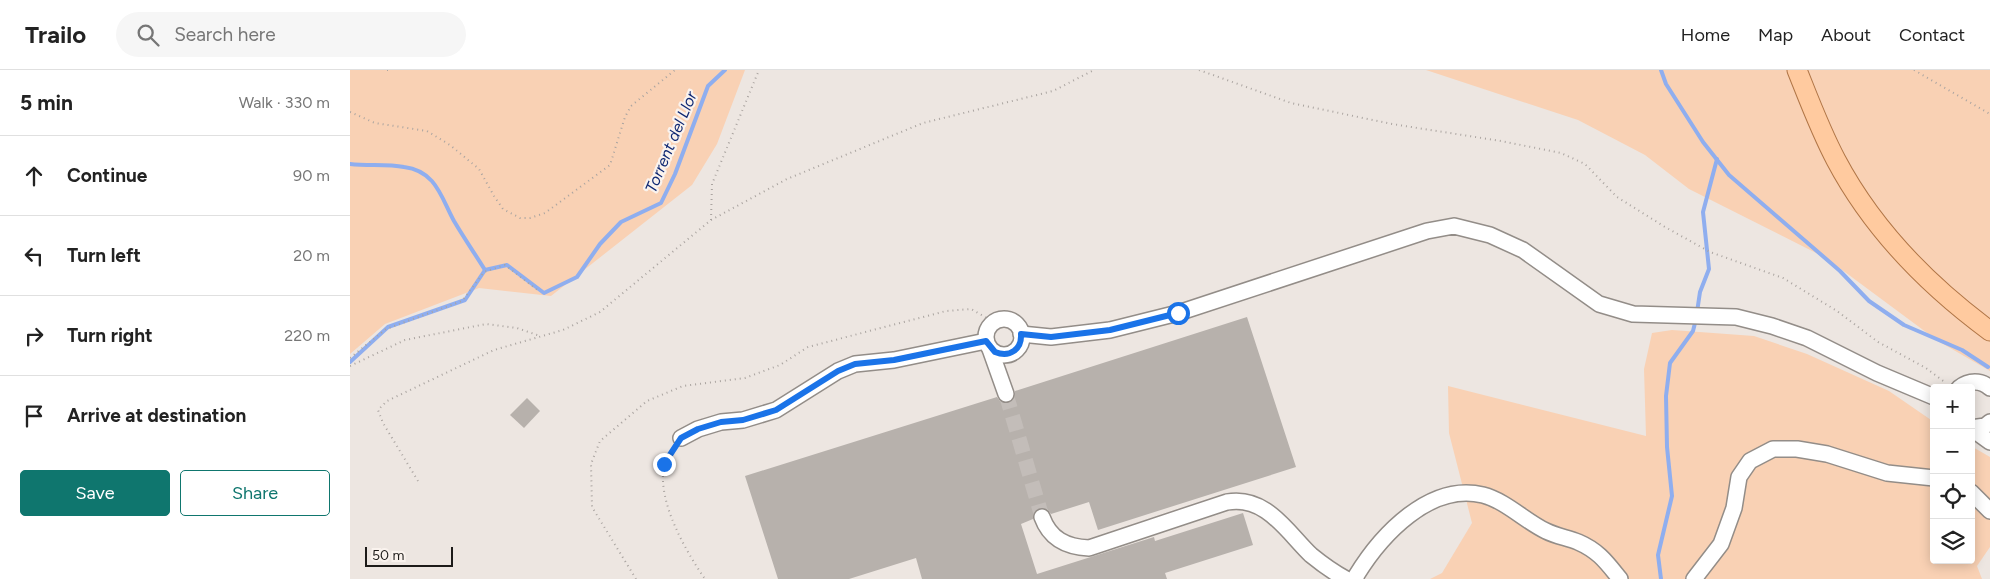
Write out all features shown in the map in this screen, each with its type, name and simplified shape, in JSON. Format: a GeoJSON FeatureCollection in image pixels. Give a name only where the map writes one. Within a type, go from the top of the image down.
{"type":"FeatureCollection","features":[{"type":"Feature","properties":{"kind":"main road"},"geometry":{"type":"LineString","coordinates":[[1797,70],[1814,114],[1836,161],[1862,202],[1892,240],[1924,274],[1954,303],[1990,331]]}},
{"type":"Feature","properties":{"kind":"main road"},"geometry":{"type":"LineString","coordinates":[[1805,70],[1820,111],[1842,157],[1868,198],[1897,235],[1928,269],[1990,322]]}},
{"type":"Feature","properties":{"kind":"lane"},"geometry":{"type":"LineString","coordinates":[[1021,334],[1051,337],[1110,330],[1170,315],[1427,231],[1454,226],[1490,235],[1522,250],[1599,304],[1633,314],[1736,317],[1772,326],[1807,338],[1877,373],[1930,396]]}},
{"type":"Feature","properties":{"kind":"lane"},"geometry":{"type":"LineString","coordinates":[[681,438],[698,429],[721,422],[743,420],[776,410],[838,371],[855,364],[894,360],[988,345],[1000,354],[1012,353],[1020,345],[1021,334],[1016,323],[1005,319],[994,322],[987,330],[988,345],[1006,394]]}},
{"type":"Feature","properties":{"kind":"lane"},"geometry":{"type":"LineString","coordinates":[[1964,384],[1977,382],[1986,384],[1990,388]]}},
{"type":"Feature","properties":{"kind":"lane"},"geometry":{"type":"LineString","coordinates":[[1975,428],[1985,426],[1990,422]]}},
{"type":"Feature","properties":{"kind":"lane"},"geometry":{"type":"LineString","coordinates":[[1973,429],[1990,442]]}},
{"type":"Feature","properties":{"kind":"lane"},"geometry":{"type":"LineString","coordinates":[[1694,579],[1720,544],[1734,508],[1739,477],[1750,461],[1772,449],[1797,449],[1827,454],[1887,473],[1930,478]]}},
{"type":"Feature","properties":{"kind":"lane"},"geometry":{"type":"LineString","coordinates":[[1356,579],[1368,557],[1403,518],[1433,501],[1461,493],[1484,495],[1546,531],[1579,542],[1605,560],[1620,579]]}},
{"type":"Feature","properties":{"kind":"lane"},"geometry":{"type":"LineString","coordinates":[[1975,496],[1990,511]]}},
{"type":"Feature","properties":{"kind":"lane"},"geometry":{"type":"LineString","coordinates":[[1042,517],[1047,529],[1058,540],[1070,546],[1089,548],[1227,502],[1250,503],[1271,513],[1310,554],[1334,573],[1346,579]]}},
{"type":"Feature","properties":{"kind":"path"},"geometry":{"type":"LineString","coordinates":[[350,112],[374,123],[427,131],[450,145],[479,169],[494,196],[504,209],[520,218],[530,218],[552,208],[610,165],[625,117],[631,106],[675,70]]}},
{"type":"Feature","properties":{"kind":"path"},"geometry":{"type":"LineString","coordinates":[[711,220],[712,184],[759,70]]}},
{"type":"Feature","properties":{"kind":"path"},"geometry":{"type":"LineString","coordinates":[[418,481],[388,431],[378,410],[387,401],[494,350],[562,330],[600,312],[711,220],[787,179],[924,123],[1053,91],[1094,70]]}},
{"type":"Feature","properties":{"kind":"path"},"geometry":{"type":"LineString","coordinates":[[1199,70],[1291,103],[1392,124],[1561,153],[1585,164],[1617,197],[1665,228],[1710,252],[1783,278],[1836,311],[1878,342],[1926,368],[1947,384]]}},
{"type":"Feature","properties":{"kind":"path"},"geometry":{"type":"LineString","coordinates":[[1914,70],[1990,114]]}},
{"type":"Feature","properties":{"kind":"path"},"geometry":{"type":"LineString","coordinates":[[350,358],[386,329],[462,301],[484,272],[505,265],[540,292]]}},
{"type":"Feature","properties":{"kind":"path"},"geometry":{"type":"LineString","coordinates":[[636,579],[592,508],[591,464],[600,441],[647,401],[683,386],[745,378],[780,365],[808,347],[946,311],[971,309],[994,322]]}},
{"type":"Feature","properties":{"kind":"path"},"geometry":{"type":"LineString","coordinates":[[350,366],[405,340],[486,324],[517,328],[540,336]]}},
{"type":"Feature","properties":{"kind":"path"},"geometry":{"type":"LineString","coordinates":[[681,438],[664,464],[663,490],[680,536],[705,579]]}},
{"type":"Feature","properties":{"kind":"shaded area"},"geometry":{"type":"Polygon","coordinates":[[[350,70],[745,70],[717,144],[692,185],[551,296],[479,288],[385,324],[350,354],[350,70]]]}},
{"type":"Feature","properties":{"kind":"shaded area"},"geometry":{"type":"Polygon","coordinates":[[[1426,70],[1990,70],[1990,371],[1938,341],[1826,258],[1689,189],[1645,155],[1578,120],[1426,70]]]}},
{"type":"Feature","properties":{"kind":"shaded area"},"geometry":{"type":"Polygon","coordinates":[[[1672,330],[1754,336],[1807,354],[1889,391],[1930,419],[1930,564],[1975,564],[1975,448],[1990,457],[1990,547],[1977,566],[1982,579],[1430,579],[1442,573],[1472,523],[1449,433],[1448,386],[1646,436],[1644,369],[1652,333],[1672,330]]]}},
{"type":"Feature","properties":{"kind":"building"},"geometry":{"type":"Polygon","coordinates":[[[1247,317],[1296,467],[1098,530],[1089,502],[1051,514],[1047,509],[1039,508],[1034,512],[1033,519],[1021,524],[1037,574],[1154,537],[1155,541],[1243,513],[1253,545],[1165,573],[1167,579],[922,579],[916,558],[849,579],[778,579],[745,476],[997,397],[1000,401],[1009,403],[1013,400],[1015,391],[1247,317]]]}},
{"type":"Feature","properties":{"kind":"building"},"geometry":{"type":"Polygon","coordinates":[[[527,398],[540,411],[524,428],[510,415],[527,398]]]}},
{"type":"Feature","properties":{"kind":"waterway","name":"Torrent del Llor"},"geometry":{"type":"LineString","coordinates":[[350,362],[388,327],[465,300],[485,270],[507,265],[544,293],[577,277],[600,244],[621,222],[661,203],[675,174],[708,86],[725,70]]}},
{"type":"Feature","properties":{"kind":"waterway"},"geometry":{"type":"LineString","coordinates":[[1661,70],[1666,84],[1703,142],[1729,175],[1840,271],[1869,301],[1904,325],[1962,350],[1988,367]]}},
{"type":"Feature","properties":{"kind":"waterway"},"geometry":{"type":"LineString","coordinates":[[1697,312],[1700,292],[1709,269],[1703,212],[1717,159]]}},
{"type":"Feature","properties":{"kind":"waterway"},"geometry":{"type":"LineString","coordinates":[[350,164],[398,166],[415,169],[423,174],[436,186],[454,221],[485,270]]}},
{"type":"Feature","properties":{"kind":"waterway"},"geometry":{"type":"LineString","coordinates":[[1661,579],[1658,555],[1672,496],[1667,447],[1666,396],[1670,363],[1693,331],[1696,319]]}},
{"type":"Feature","properties":{"kind":"tunnel"},"geometry":{"type":"LineString","coordinates":[[1006,394],[1042,517]]}},
{"type":"Feature","properties":{"kind":"route"},"geometry":{"type":"LineString","coordinates":[[664,464],[681,438],[698,429],[721,422],[743,420],[776,410],[838,371],[855,364],[894,360],[986,341],[990,349],[1000,354],[1006,354],[1012,353],[1020,345],[1021,334],[1051,337],[1110,330],[1178,313]]}}]}
